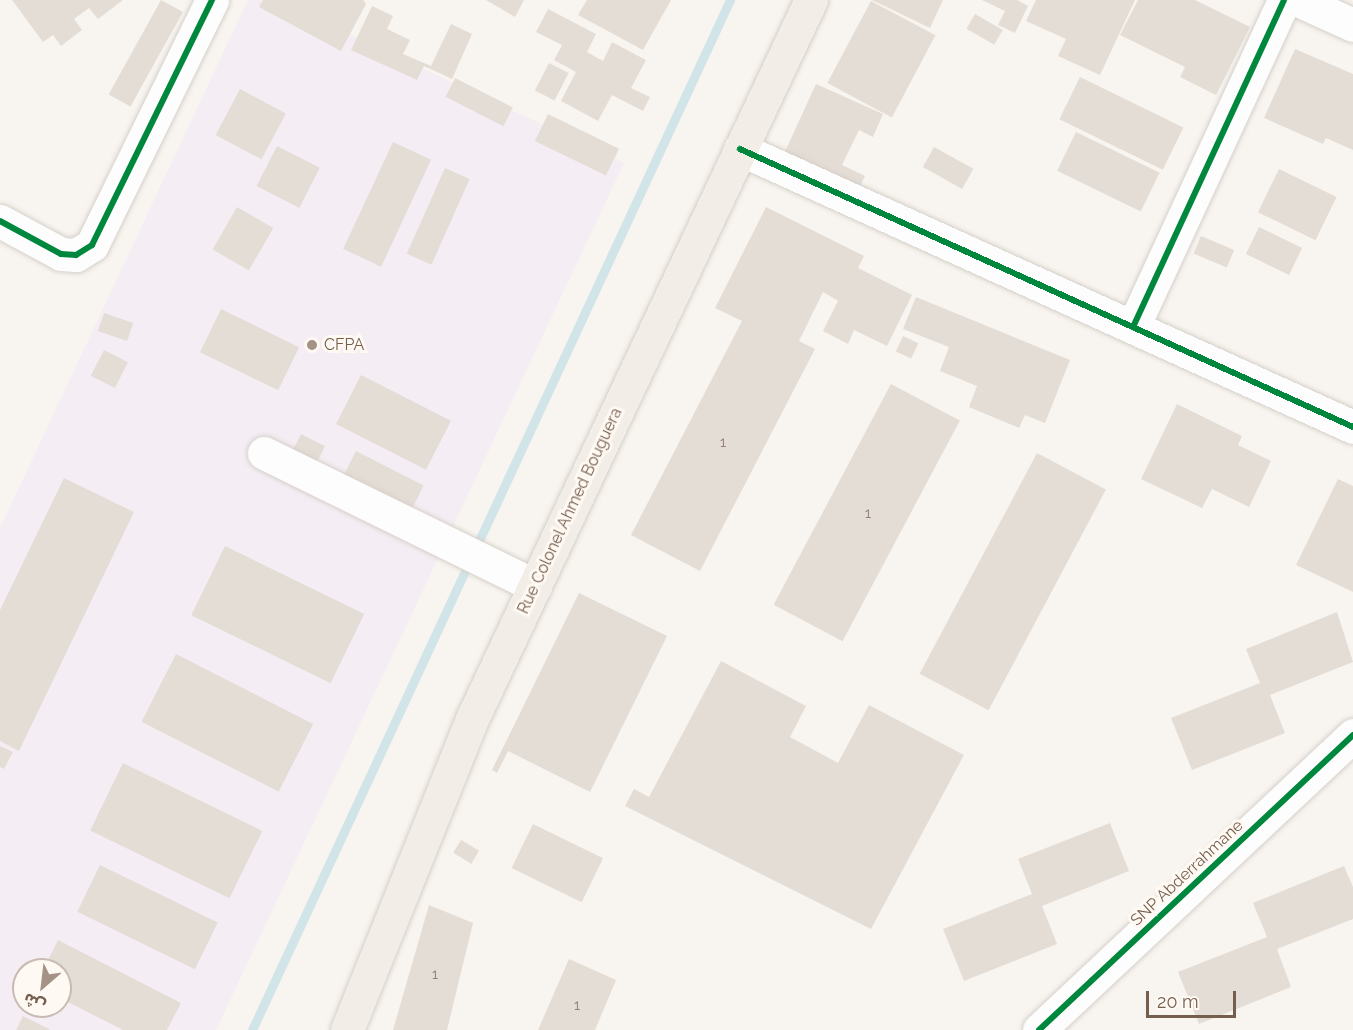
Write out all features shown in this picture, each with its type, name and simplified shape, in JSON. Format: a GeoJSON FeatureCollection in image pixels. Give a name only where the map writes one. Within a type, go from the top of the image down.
{"type":"FeatureCollection","features":[{"type":"Feature","properties":{"kind":"main road","name":"Rue Colonel Ahmed Bouguera"},"geometry":{"type":"LineString","coordinates":[[347,1030],[472,719],[811,0]]}},
{"type":"Feature","properties":{"kind":"street"},"geometry":{"type":"LineString","coordinates":[[0,221],[62,254],[76,255],[92,245],[212,0]]}},
{"type":"Feature","properties":{"kind":"street"},"geometry":{"type":"LineString","coordinates":[[1133,327],[1284,0]]}},
{"type":"Feature","properties":{"kind":"street"},"geometry":{"type":"LineString","coordinates":[[1298,0],[1353,26]]}},
{"type":"Feature","properties":{"kind":"street"},"geometry":{"type":"LineString","coordinates":[[740,149],[1353,427]]}},
{"type":"Feature","properties":{"kind":"street"},"geometry":{"type":"LineString","coordinates":[[264,453],[535,586]]}},
{"type":"Feature","properties":{"kind":"street","name":"SNP Abderrahmane"},"geometry":{"type":"LineString","coordinates":[[1039,1030],[1353,735]]}},
{"type":"Feature","properties":{"kind":"shaded area","name":"CFPA"},"geometry":{"type":"Polygon","coordinates":[[[248,0],[277,0],[624,163],[216,1030],[0,1030],[0,528],[248,0]]]}},
{"type":"Feature","properties":{"kind":"building"},"geometry":{"type":"Polygon","coordinates":[[[12,0],[123,0],[98,19],[89,8],[74,19],[82,30],[61,46],[53,35],[43,42],[12,0]]]}},
{"type":"Feature","properties":{"kind":"building"},"geometry":{"type":"Polygon","coordinates":[[[161,0],[183,12],[131,107],[109,94],[161,0]]]}},
{"type":"Feature","properties":{"kind":"building"},"geometry":{"type":"Polygon","coordinates":[[[263,0],[363,0],[366,4],[341,51],[259,7],[263,0]]]}},
{"type":"Feature","properties":{"kind":"building"},"geometry":{"type":"Polygon","coordinates":[[[486,0],[524,0],[515,17],[486,0]]]}},
{"type":"Feature","properties":{"kind":"building"},"geometry":{"type":"Polygon","coordinates":[[[587,0],[671,0],[643,50],[578,15],[587,0]]]}},
{"type":"Feature","properties":{"kind":"building"},"geometry":{"type":"Polygon","coordinates":[[[872,0],[943,0],[930,28],[872,0]]]}},
{"type":"Feature","properties":{"kind":"building"},"geometry":{"type":"Polygon","coordinates":[[[982,0],[1017,0],[1028,6],[1015,33],[998,25],[1005,11],[982,0]]]}},
{"type":"Feature","properties":{"kind":"building"},"geometry":{"type":"Polygon","coordinates":[[[1036,0],[1135,0],[1100,75],[1058,56],[1066,39],[1026,21],[1036,0]]]}},
{"type":"Feature","properties":{"kind":"building"},"geometry":{"type":"Polygon","coordinates":[[[1138,0],[1195,0],[1250,27],[1216,95],[1180,77],[1185,67],[1120,35],[1138,0]]]}},
{"type":"Feature","properties":{"kind":"building"},"geometry":{"type":"Polygon","coordinates":[[[871,1],[935,35],[892,117],[827,83],[871,1]]]}},
{"type":"Feature","properties":{"kind":"building"},"geometry":{"type":"Polygon","coordinates":[[[372,6],[393,16],[387,29],[410,40],[403,54],[431,66],[451,24],[472,34],[452,79],[424,66],[417,80],[351,50],[372,6]]]}},
{"type":"Feature","properties":{"kind":"building"},"geometry":{"type":"Polygon","coordinates":[[[548,9],[596,34],[587,52],[603,61],[612,42],[646,60],[631,88],[650,97],[643,111],[612,95],[598,121],[561,101],[576,72],[554,60],[562,45],[536,32],[548,9]]]}},
{"type":"Feature","properties":{"kind":"building"},"geometry":{"type":"Polygon","coordinates":[[[975,14],[1003,30],[994,45],[966,29],[975,14]]]}},
{"type":"Feature","properties":{"kind":"building"},"geometry":{"type":"Polygon","coordinates":[[[1295,49],[1353,74],[1353,150],[1326,138],[1323,144],[1264,118],[1295,49]]]}},
{"type":"Feature","properties":{"kind":"building"},"geometry":{"type":"Polygon","coordinates":[[[549,63],[569,73],[555,101],[535,91],[549,63]]]}},
{"type":"Feature","properties":{"kind":"building"},"geometry":{"type":"Polygon","coordinates":[[[1080,77],[1183,127],[1163,170],[1059,119],[1080,77]]]}},
{"type":"Feature","properties":{"kind":"building"},"geometry":{"type":"Polygon","coordinates":[[[455,78],[513,108],[503,126],[445,97],[455,78]]]}},
{"type":"Feature","properties":{"kind":"building"},"geometry":{"type":"Polygon","coordinates":[[[816,84],[883,114],[873,137],[859,130],[842,165],[865,176],[852,203],[777,169],[816,84]]]}},
{"type":"Feature","properties":{"kind":"building"},"geometry":{"type":"Polygon","coordinates":[[[240,89],[286,113],[262,159],[216,135],[240,89]]]}},
{"type":"Feature","properties":{"kind":"building"},"geometry":{"type":"Polygon","coordinates":[[[548,114],[619,149],[606,176],[535,141],[548,114]]]}},
{"type":"Feature","properties":{"kind":"building"},"geometry":{"type":"Polygon","coordinates":[[[1076,132],[1160,173],[1141,211],[1057,171],[1076,132]]]}},
{"type":"Feature","properties":{"kind":"building"},"geometry":{"type":"Polygon","coordinates":[[[393,142],[431,160],[381,267],[343,249],[393,142]]]}},
{"type":"Feature","properties":{"kind":"building"},"geometry":{"type":"Polygon","coordinates":[[[277,146],[320,168],[299,208],[257,186],[277,146]]]}},
{"type":"Feature","properties":{"kind":"building"},"geometry":{"type":"Polygon","coordinates":[[[934,147],[973,169],[962,189],[923,167],[934,147]]]}},
{"type":"Feature","properties":{"kind":"building"},"geometry":{"type":"Polygon","coordinates":[[[445,168],[470,179],[431,265],[407,254],[445,168]]]}},
{"type":"Feature","properties":{"kind":"building"},"geometry":{"type":"Polygon","coordinates":[[[1279,169],[1337,197],[1315,240],[1258,212],[1279,169]]]}},
{"type":"Feature","properties":{"kind":"building"},"geometry":{"type":"Polygon","coordinates":[[[237,207],[273,228],[249,270],[212,249],[237,207]]]}},
{"type":"Feature","properties":{"kind":"building"},"geometry":{"type":"Polygon","coordinates":[[[766,207],[864,256],[858,268],[912,295],[887,346],[854,330],[848,344],[823,331],[838,301],[823,292],[799,341],[815,349],[700,571],[631,535],[742,321],[715,308],[766,207]]]}},
{"type":"Feature","properties":{"kind":"building"},"geometry":{"type":"Polygon","coordinates":[[[1259,227],[1302,248],[1289,275],[1246,254],[1259,227]]]}},
{"type":"Feature","properties":{"kind":"building"},"geometry":{"type":"Polygon","coordinates":[[[1201,236],[1234,250],[1227,268],[1194,253],[1201,236]]]}},
{"type":"Feature","properties":{"kind":"building"},"geometry":{"type":"Polygon","coordinates":[[[916,297],[1070,360],[1045,423],[1025,415],[1019,428],[969,407],[977,386],[940,371],[949,347],[903,329],[916,297]]]}},
{"type":"Feature","properties":{"kind":"building"},"geometry":{"type":"Polygon","coordinates":[[[221,309],[299,347],[278,390],[200,352],[221,309]]]}},
{"type":"Feature","properties":{"kind":"building"},"geometry":{"type":"Polygon","coordinates":[[[104,313],[133,323],[127,341],[98,331],[104,313]]]}},
{"type":"Feature","properties":{"kind":"building"},"geometry":{"type":"Polygon","coordinates":[[[903,336],[918,343],[911,359],[896,351],[903,336]]]}},
{"type":"Feature","properties":{"kind":"building"},"geometry":{"type":"Polygon","coordinates":[[[104,350],[128,362],[115,388],[91,376],[104,350]]]}},
{"type":"Feature","properties":{"kind":"building"},"geometry":{"type":"Polygon","coordinates":[[[361,375],[451,421],[426,470],[336,424],[361,375]]]}},
{"type":"Feature","properties":{"kind":"building"},"geometry":{"type":"Polygon","coordinates":[[[891,384],[960,421],[843,641],[774,605],[891,384]]]}},
{"type":"Feature","properties":{"kind":"building"},"geometry":{"type":"Polygon","coordinates":[[[1177,404],[1242,436],[1238,445],[1271,461],[1249,507],[1212,489],[1202,508],[1141,479],[1177,404]]]}},
{"type":"Feature","properties":{"kind":"building"},"geometry":{"type":"Polygon","coordinates":[[[301,434],[325,446],[306,483],[282,471],[301,434]]]}},
{"type":"Feature","properties":{"kind":"building"},"geometry":{"type":"Polygon","coordinates":[[[356,451],[424,486],[405,523],[337,488],[356,451]]]}},
{"type":"Feature","properties":{"kind":"building"},"geometry":{"type":"Polygon","coordinates":[[[1037,453],[1106,490],[989,710],[920,674],[1037,453]]]}},
{"type":"Feature","properties":{"kind":"building"},"geometry":{"type":"Polygon","coordinates":[[[64,478],[134,512],[19,751],[0,741],[0,610],[64,478]]]}},
{"type":"Feature","properties":{"kind":"building"},"geometry":{"type":"Polygon","coordinates":[[[1338,479],[1353,486],[1353,592],[1296,565],[1338,479]]]}},
{"type":"Feature","properties":{"kind":"building"},"geometry":{"type":"Polygon","coordinates":[[[225,546],[364,614],[331,683],[191,615],[225,546]]]}},
{"type":"Feature","properties":{"kind":"building"},"geometry":{"type":"Polygon","coordinates":[[[579,593],[667,636],[590,792],[508,751],[497,773],[492,770],[579,593]]]}},
{"type":"Feature","properties":{"kind":"building"},"geometry":{"type":"Polygon","coordinates":[[[1337,612],[1353,662],[1270,695],[1285,733],[1192,770],[1171,718],[1260,683],[1246,649],[1337,612]]]}},
{"type":"Feature","properties":{"kind":"building"},"geometry":{"type":"Polygon","coordinates":[[[176,654],[313,724],[279,792],[141,722],[176,654]]]}},
{"type":"Feature","properties":{"kind":"building"},"geometry":{"type":"Polygon","coordinates":[[[721,661],[806,706],[790,737],[838,763],[869,705],[964,755],[871,929],[625,806],[634,789],[649,797],[721,661]]]}},
{"type":"Feature","properties":{"kind":"building"},"geometry":{"type":"Polygon","coordinates":[[[0,746],[13,752],[4,769],[0,767],[0,746]]]}},
{"type":"Feature","properties":{"kind":"building"},"geometry":{"type":"Polygon","coordinates":[[[123,763],[262,831],[229,898],[90,830],[123,763]]]}},
{"type":"Feature","properties":{"kind":"building"},"geometry":{"type":"Polygon","coordinates":[[[1110,823],[1129,871],[1042,906],[1057,944],[964,981],[943,929],[1032,894],[1018,859],[1110,823]]]}},
{"type":"Feature","properties":{"kind":"building"},"geometry":{"type":"Polygon","coordinates":[[[533,824],[603,858],[582,902],[512,868],[533,824]]]}},
{"type":"Feature","properties":{"kind":"building"},"geometry":{"type":"Polygon","coordinates":[[[461,840],[479,851],[471,864],[453,853],[461,840]]]}},
{"type":"Feature","properties":{"kind":"building"},"geometry":{"type":"Polygon","coordinates":[[[100,865],[218,922],[195,969],[77,912],[100,865]]]}},
{"type":"Feature","properties":{"kind":"building"},"geometry":{"type":"Polygon","coordinates":[[[1344,866],[1353,887],[1353,919],[1277,949],[1291,987],[1199,1024],[1178,972],[1267,937],[1253,903],[1344,866]]]}},
{"type":"Feature","properties":{"kind":"building"},"geometry":{"type":"Polygon","coordinates":[[[429,905],[473,923],[447,1030],[393,1030],[429,905]]]}},
{"type":"Feature","properties":{"kind":"building"},"geometry":{"type":"Polygon","coordinates":[[[58,940],[181,1003],[167,1030],[123,1030],[72,1004],[72,958],[49,958],[58,940]]]}},
{"type":"Feature","properties":{"kind":"building"},"geometry":{"type":"Polygon","coordinates":[[[569,959],[616,980],[595,1030],[538,1030],[569,959]]]}},
{"type":"Feature","properties":{"kind":"building"},"geometry":{"type":"Polygon","coordinates":[[[22,1018],[27,1018],[51,1030],[16,1030],[22,1018]]]}},
{"type":"Feature","properties":{"kind":"waterway"},"geometry":{"type":"LineString","coordinates":[[252,1030],[730,0]]}},
{"type":"Feature","properties":{"kind":"cycle path"},"geometry":{"type":"LineString","coordinates":[[0,221],[61,254],[76,255],[92,245],[212,0]]}},
{"type":"Feature","properties":{"kind":"cycle path"},"geometry":{"type":"LineString","coordinates":[[1133,327],[1284,0]]}},
{"type":"Feature","properties":{"kind":"cycle path"},"geometry":{"type":"LineString","coordinates":[[740,149],[1353,427]]}},
{"type":"Feature","properties":{"kind":"cycle path"},"geometry":{"type":"LineString","coordinates":[[1039,1030],[1353,735]]}},
{"type":"Feature","properties":{"kind":"place","name":"CFPA"},"geometry":{"type":"Point","coordinates":[312,345]}}]}
